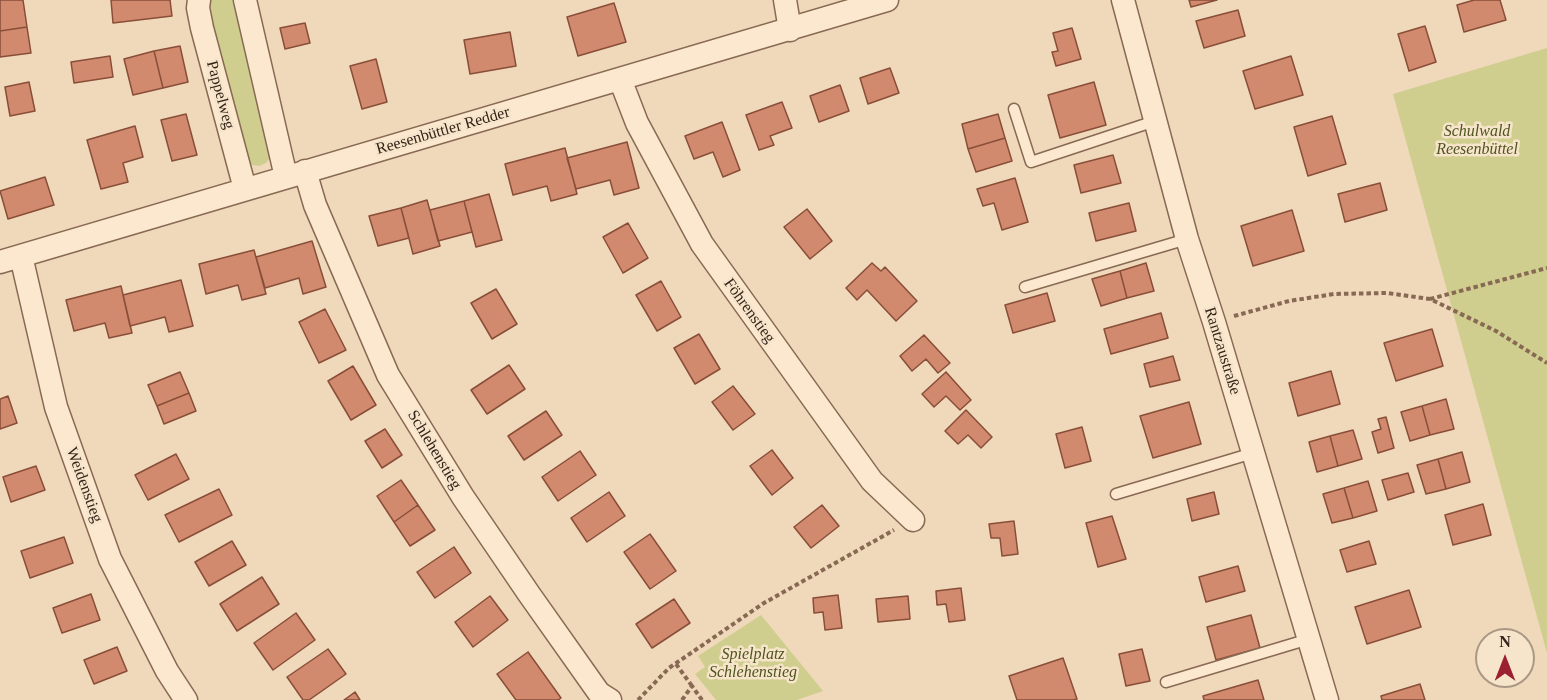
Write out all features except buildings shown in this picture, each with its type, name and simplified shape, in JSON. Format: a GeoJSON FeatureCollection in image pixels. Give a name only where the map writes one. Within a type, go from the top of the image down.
{"type":"FeatureCollection","features":[{"type":"Feature","properties":{"kind":"street","name":"Pappelweg"},"geometry":{"type":"LineString","coordinates":[[199,0],[198,8],[202,28],[245,189]]}},
{"type":"Feature","properties":{"kind":"street"},"geometry":{"type":"LineString","coordinates":[[245,0],[295,174]]}},
{"type":"Feature","properties":{"kind":"street"},"geometry":{"type":"LineString","coordinates":[[785,0],[790,30]]}},
{"type":"Feature","properties":{"kind":"street","name":"Reesenbüttler Redder"},"geometry":{"type":"LineString","coordinates":[[10,259],[887,0]]}},
{"type":"Feature","properties":{"kind":"street","name":"Rantzaustraße"},"geometry":{"type":"LineString","coordinates":[[1123,0],[1187,239],[1327,700]]}},
{"type":"Feature","properties":{"kind":"street","name":"Föhrenstieg"},"geometry":{"type":"LineString","coordinates":[[620,79],[638,123],[702,244],[872,481],[913,519]]}},
{"type":"Feature","properties":{"kind":"street","name":"Schlehenstieg"},"geometry":{"type":"LineString","coordinates":[[295,174],[315,205],[388,375],[463,497],[529,594],[599,693],[610,700]]}},
{"type":"Feature","properties":{"kind":"street","name":"Weidenstieg"},"geometry":{"type":"LineString","coordinates":[[10,259],[56,406],[110,559],[167,671],[186,700]]}},
{"type":"Feature","properties":{"kind":"lane"},"geometry":{"type":"LineString","coordinates":[[1014,109],[1031,162],[1155,121]]}},
{"type":"Feature","properties":{"kind":"lane"},"geometry":{"type":"LineString","coordinates":[[1025,287],[1187,239]]}},
{"type":"Feature","properties":{"kind":"lane"},"geometry":{"type":"LineString","coordinates":[[1116,494],[1253,453]]}},
{"type":"Feature","properties":{"kind":"lane"},"geometry":{"type":"LineString","coordinates":[[1166,682],[1309,639]]}},
{"type":"Feature","properties":{"kind":"path"},"geometry":{"type":"LineString","coordinates":[[1430,299],[1547,268]]}},
{"type":"Feature","properties":{"kind":"path"},"geometry":{"type":"LineString","coordinates":[[1214,322],[1289,301],[1334,294],[1387,293],[1430,299],[1496,331],[1547,363]]}},
{"type":"Feature","properties":{"kind":"path"},"geometry":{"type":"LineString","coordinates":[[638,700],[669,668],[764,603],[913,519]]}},
{"type":"Feature","properties":{"kind":"path"},"geometry":{"type":"LineString","coordinates":[[676,664],[702,700]]}},
{"type":"Feature","properties":{"kind":"path"},"geometry":{"type":"LineString","coordinates":[[682,700],[692,686]]}},
{"type":"Feature","properties":{"kind":"green space"},"geometry":{"type":"Polygon","coordinates":[[[206,0],[233,0],[270,158],[259,166],[252,165],[246,159],[206,0]]]}},
{"type":"Feature","properties":{"kind":"green space","name":"Schulwald Reesenbüttel"},"geometry":{"type":"Polygon","coordinates":[[[1547,48],[1547,653],[1393,94],[1547,48]]]}},
{"type":"Feature","properties":{"kind":"green space","name":"Spielplatz Schlehenstieg"},"geometry":{"type":"Polygon","coordinates":[[[761,615],[823,691],[797,700],[716,700],[695,674],[705,667],[698,656],[761,615]]]}}]}
